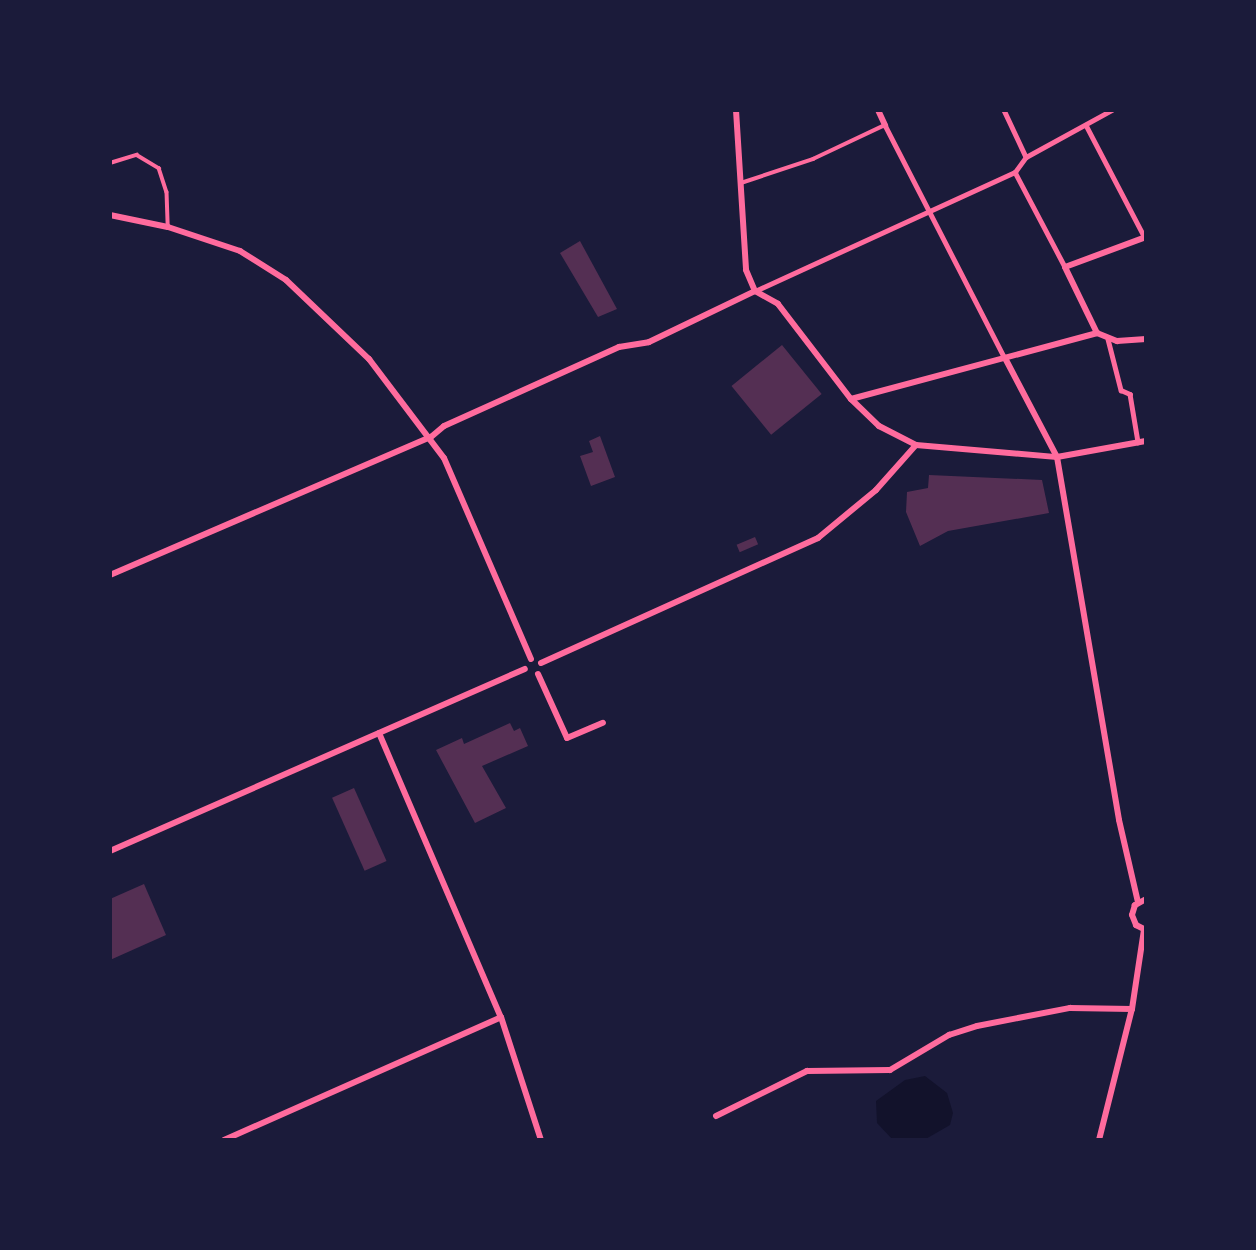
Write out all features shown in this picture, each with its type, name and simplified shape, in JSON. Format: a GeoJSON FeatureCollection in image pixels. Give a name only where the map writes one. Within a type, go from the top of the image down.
{"type":"FeatureCollection","features":[{"type":"Feature","properties":{"kind":"street"},"geometry":{"type":"LineString","coordinates":[[736,110],[746,270],[755,291],[778,304],[851,399],[879,426],[915,445],[1057,457],[1146,441]]}},
{"type":"Feature","properties":{"kind":"street"},"geometry":{"type":"LineString","coordinates":[[878,110],[927,212],[1057,457],[1119,820],[1142,901],[1133,920],[1145,930],[1132,1009],[1100,1140]]}},
{"type":"Feature","properties":{"kind":"street"},"geometry":{"type":"LineString","coordinates":[[1004,110],[1026,157]]}},
{"type":"Feature","properties":{"kind":"street"},"geometry":{"type":"LineString","coordinates":[[110,575],[431,437],[444,426],[619,347],[649,342],[1015,172],[1026,157],[1112,110]]}},
{"type":"Feature","properties":{"kind":"street"},"geometry":{"type":"LineString","coordinates":[[1065,267],[1145,237],[1086,125]]}},
{"type":"Feature","properties":{"kind":"street"},"geometry":{"type":"LineString","coordinates":[[1015,172],[1097,333],[1108,339],[1146,339]]}},
{"type":"Feature","properties":{"kind":"street"},"geometry":{"type":"LineString","coordinates":[[110,215],[168,227],[240,251],[286,280],[369,359],[431,437],[531,659],[541,663],[818,538],[876,491],[915,445]]}},
{"type":"Feature","properties":{"kind":"street"},"geometry":{"type":"LineString","coordinates":[[851,399],[1097,333]]}},
{"type":"Feature","properties":{"kind":"street"},"geometry":{"type":"LineString","coordinates":[[1108,339],[1121,390],[1130,394],[1138,443]]}},
{"type":"Feature","properties":{"kind":"street"},"geometry":{"type":"LineString","coordinates":[[110,851],[525,669],[531,659]]}},
{"type":"Feature","properties":{"kind":"street"},"geometry":{"type":"LineString","coordinates":[[541,663],[538,674],[567,738],[603,723]]}},
{"type":"Feature","properties":{"kind":"street"},"geometry":{"type":"LineString","coordinates":[[525,669],[538,674]]}},
{"type":"Feature","properties":{"kind":"street"},"geometry":{"type":"LineString","coordinates":[[379,733],[501,1017],[541,1140]]}},
{"type":"Feature","properties":{"kind":"street"},"geometry":{"type":"LineString","coordinates":[[716,1116],[807,1071],[890,1070],[949,1035],[977,1026],[1070,1008],[1132,1009]]}},
{"type":"Feature","properties":{"kind":"street"},"geometry":{"type":"LineString","coordinates":[[224,1140],[501,1017]]}},
{"type":"Feature","properties":{"kind":"lane"},"geometry":{"type":"LineString","coordinates":[[739,183],[813,159],[885,125]]}},
{"type":"Feature","properties":{"kind":"lane"},"geometry":{"type":"LineString","coordinates":[[110,163],[137,155],[159,168],[167,192],[168,227]]}},
{"type":"Feature","properties":{"kind":"shaded area"},"geometry":{"type":"Polygon","coordinates":[[[925,1076],[947,1093],[953,1113],[950,1125],[924,1140],[893,1140],[877,1123],[876,1101],[905,1080],[925,1076]]]}},
{"type":"Feature","properties":{"kind":"building"},"geometry":{"type":"Polygon","coordinates":[[[580,241],[617,309],[598,317],[560,253],[580,241]]]}},
{"type":"Feature","properties":{"kind":"building"},"geometry":{"type":"Polygon","coordinates":[[[782,345],[822,394],[771,435],[731,386],[782,345]]]}},
{"type":"Feature","properties":{"kind":"building"},"geometry":{"type":"Polygon","coordinates":[[[600,436],[615,477],[591,486],[580,456],[593,452],[589,441],[600,436]]]}},
{"type":"Feature","properties":{"kind":"building"},"geometry":{"type":"Polygon","coordinates":[[[929,475],[1042,480],[1049,513],[948,531],[920,546],[906,512],[907,492],[928,488],[929,475]]]}},
{"type":"Feature","properties":{"kind":"building"},"geometry":{"type":"Polygon","coordinates":[[[755,537],[758,544],[740,552],[737,545],[755,537]]]}},
{"type":"Feature","properties":{"kind":"building"},"geometry":{"type":"Polygon","coordinates":[[[510,723],[514,731],[520,728],[528,746],[482,766],[506,808],[475,823],[436,750],[462,738],[464,744],[510,723]]]}},
{"type":"Feature","properties":{"kind":"building"},"geometry":{"type":"Polygon","coordinates":[[[354,788],[387,861],[365,871],[332,798],[354,788]]]}},
{"type":"Feature","properties":{"kind":"building"},"geometry":{"type":"Polygon","coordinates":[[[144,884],[166,935],[110,960],[110,899],[144,884]]]}}]}
